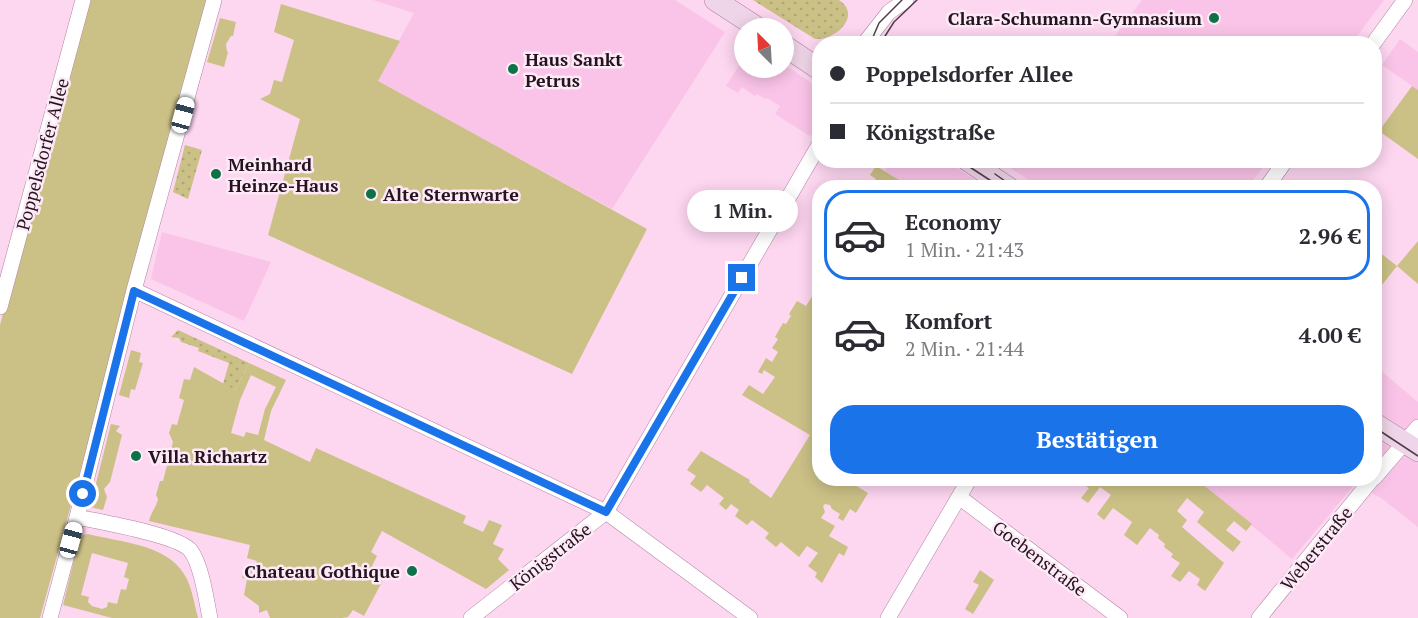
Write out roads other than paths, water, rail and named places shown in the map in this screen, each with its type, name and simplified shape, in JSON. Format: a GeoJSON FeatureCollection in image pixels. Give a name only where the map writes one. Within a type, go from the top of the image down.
{"type":"FeatureCollection","features":[{"type":"Feature","properties":{"kind":"street","name":"Poppelsdorfer Allee"},"geometry":{"type":"LineString","coordinates":[[0,307],[83,0]]}},
{"type":"Feature","properties":{"kind":"street"},"geometry":{"type":"LineString","coordinates":[[50,618],[134,291],[214,0]]}},
{"type":"Feature","properties":{"kind":"street"},"geometry":{"type":"LineString","coordinates":[[715,0],[743,18]]}},
{"type":"Feature","properties":{"kind":"street"},"geometry":{"type":"LineString","coordinates":[[870,36],[889,12],[906,0]]}},
{"type":"Feature","properties":{"kind":"street"},"geometry":{"type":"LineString","coordinates":[[1379,36],[1406,0]]}},
{"type":"Feature","properties":{"kind":"street"},"geometry":{"type":"LineString","coordinates":[[794,52],[812,64]]}},
{"type":"Feature","properties":{"kind":"street","name":"Königstraße"},"geometry":{"type":"LineString","coordinates":[[471,618],[606,512],[812,157]]}},
{"type":"Feature","properties":{"kind":"street"},"geometry":{"type":"LineString","coordinates":[[979,168],[997,180]]}},
{"type":"Feature","properties":{"kind":"street"},"geometry":{"type":"LineString","coordinates":[[134,291],[606,512],[750,618]]}},
{"type":"Feature","properties":{"kind":"street"},"geometry":{"type":"LineString","coordinates":[[1382,426],[1413,440]]}},
{"type":"Feature","properties":{"kind":"street","name":"Weberstraße"},"geometry":{"type":"LineString","coordinates":[[1382,470],[1413,440]]}},
{"type":"Feature","properties":{"kind":"street"},"geometry":{"type":"LineString","coordinates":[[888,618],[965,486]]}},
{"type":"Feature","properties":{"kind":"street","name":"Weberstraße"},"geometry":{"type":"LineString","coordinates":[[1259,618],[1367,486]]}},
{"type":"Feature","properties":{"kind":"street","name":"Goebenstraße"},"geometry":{"type":"LineString","coordinates":[[959,497],[1120,618]]}},
{"type":"Feature","properties":{"kind":"street"},"geometry":{"type":"LineString","coordinates":[[77,517],[166,537],[183,544],[191,551],[196,561],[210,618]]}},
{"type":"Feature","properties":{"kind":"tram line"},"geometry":{"type":"LineString","coordinates":[[873,36],[879,23],[902,0]]}},
{"type":"Feature","properties":{"kind":"tram line"},"geometry":{"type":"LineString","coordinates":[[885,36],[894,22],[917,0]]}},
{"type":"Feature","properties":{"kind":"tram line"},"geometry":{"type":"LineString","coordinates":[[971,168],[990,180]]}},
{"type":"Feature","properties":{"kind":"tram line"},"geometry":{"type":"LineString","coordinates":[[995,174],[1004,180]]}},
{"type":"Feature","properties":{"kind":"tram line"},"geometry":{"type":"LineString","coordinates":[[1382,432],[1418,456]]}},
{"type":"Feature","properties":{"kind":"place","name":"Clara-Schumann-Gymnasium"},"geometry":{"type":"Point","coordinates":[1214,18]}},
{"type":"Feature","properties":{"kind":"place","name":"Haus Sankt Petrus"},"geometry":{"type":"Point","coordinates":[513,69]}},
{"type":"Feature","properties":{"kind":"place","name":"Meinhard Heinze-Haus"},"geometry":{"type":"Point","coordinates":[216,174]}},
{"type":"Feature","properties":{"kind":"place","name":"Alte Sternwarte"},"geometry":{"type":"Point","coordinates":[371,194]}},
{"type":"Feature","properties":{"kind":"place","name":"Villa Richartz"},"geometry":{"type":"Point","coordinates":[136,456]}},
{"type":"Feature","properties":{"kind":"place","name":"Chateau Gothique"},"geometry":{"type":"Point","coordinates":[412,571]}}]}
